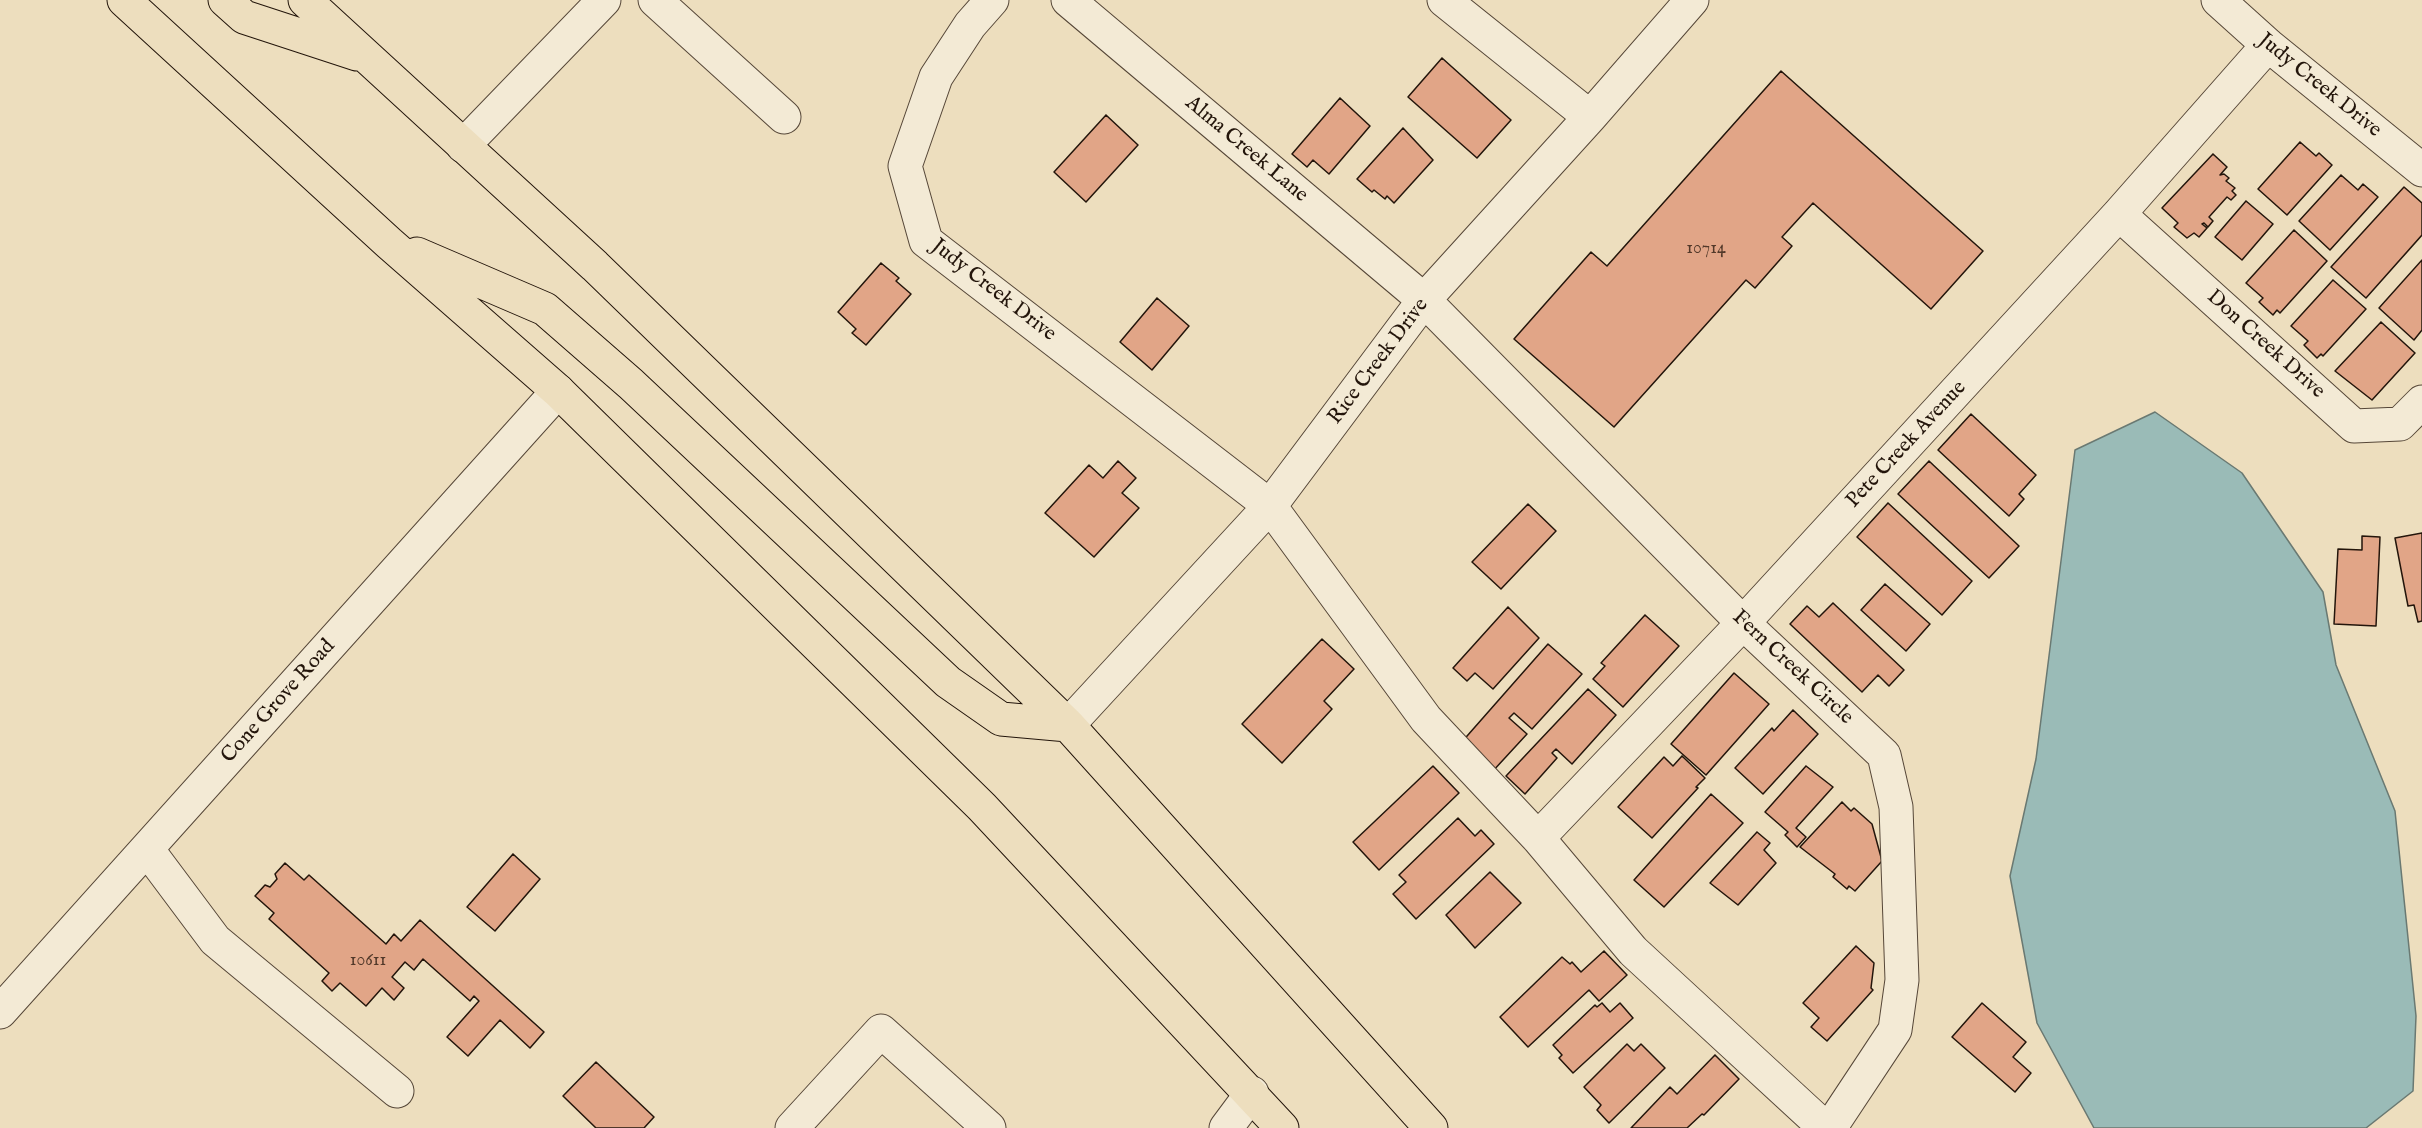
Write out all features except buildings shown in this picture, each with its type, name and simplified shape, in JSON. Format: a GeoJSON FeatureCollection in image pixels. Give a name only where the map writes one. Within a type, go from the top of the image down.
{"type":"FeatureCollection","features":[{"type":"Feature","properties":{"kind":"main road"},"geometry":{"type":"LineString","coordinates":[[124,0],[389,243],[558,391],[982,807],[1252,1093],[1285,1124]]}},
{"type":"Feature","properties":{"kind":"main road"},"geometry":{"type":"LineString","coordinates":[[225,0],[244,17],[367,57]]}},
{"type":"Feature","properties":{"kind":"main road"},"geometry":{"type":"LineString","coordinates":[[305,0],[595,266],[1068,725],[1431,1128]]}},
{"type":"Feature","properties":{"kind":"main road"},"geometry":{"type":"LineString","coordinates":[[389,243],[545,309],[631,384],[948,682],[1001,719],[1068,725]]}},
{"type":"Feature","properties":{"kind":"street"},"geometry":{"type":"LineString","coordinates":[[464,146],[604,0]]}},
{"type":"Feature","properties":{"kind":"street"},"geometry":{"type":"LineString","coordinates":[[655,0],[784,117]]}},
{"type":"Feature","properties":{"kind":"street","name":"Judy Creek Drive"},"geometry":{"type":"LineString","coordinates":[[992,0],[970,25],[936,77],[905,166],[926,241],[1270,506]]}},
{"type":"Feature","properties":{"kind":"street","name":"Alma Creek Lane"},"geometry":{"type":"LineString","coordinates":[[1068,0],[1424,300]]}},
{"type":"Feature","properties":{"kind":"street"},"geometry":{"type":"LineString","coordinates":[[1444,0],[1590,117]]}},
{"type":"Feature","properties":{"kind":"street","name":"Rice Creek Drive"},"geometry":{"type":"LineString","coordinates":[[1068,725],[1270,506],[1424,300],[1590,117],[1692,0]]}},
{"type":"Feature","properties":{"kind":"street","name":"Judy Creek Drive"},"geometry":{"type":"LineString","coordinates":[[2218,0],[2268,45],[2422,170]]}},
{"type":"Feature","properties":{"kind":"street","name":"Pete Creek Avenue"},"geometry":{"type":"LineString","coordinates":[[1538,838],[1743,623],[2119,213],[2268,45]]}},
{"type":"Feature","properties":{"kind":"street","name":"Don Creek Drive"},"geometry":{"type":"LineString","coordinates":[[2119,213],[2354,426],[2400,424],[2422,402]]}},
{"type":"Feature","properties":{"kind":"street","name":"Fern Creek Circle"},"geometry":{"type":"LineString","coordinates":[[1424,300],[1743,623],[1884,755],[1896,807],[1902,980],[1895,1030],[1830,1128]]}},
{"type":"Feature","properties":{"kind":"street","name":"Cone Grove Road"},"geometry":{"type":"LineString","coordinates":[[0,1012],[558,391]]}},
{"type":"Feature","properties":{"kind":"street"},"geometry":{"type":"LineString","coordinates":[[1270,506],[1426,719],[1538,838],[1633,951],[1825,1128]]}},
{"type":"Feature","properties":{"kind":"street"},"geometry":{"type":"LineString","coordinates":[[147,849],[216,940],[397,1090]]}},
{"type":"Feature","properties":{"kind":"street"},"geometry":{"type":"LineString","coordinates":[[792,1128],[881,1031],[973,1123]]}},
{"type":"Feature","properties":{"kind":"street"},"geometry":{"type":"LineString","coordinates":[[1226,1128],[1252,1093]]}},
{"type":"Feature","properties":{"kind":"water"},"geometry":{"type":"Polygon","coordinates":[[[2155,412],[2242,473],[2323,592],[2336,665],[2395,811],[2416,1016],[2413,1091],[2366,1128],[2094,1128],[2037,1023],[2010,876],[2036,759],[2075,450],[2155,412]]]}}]}
